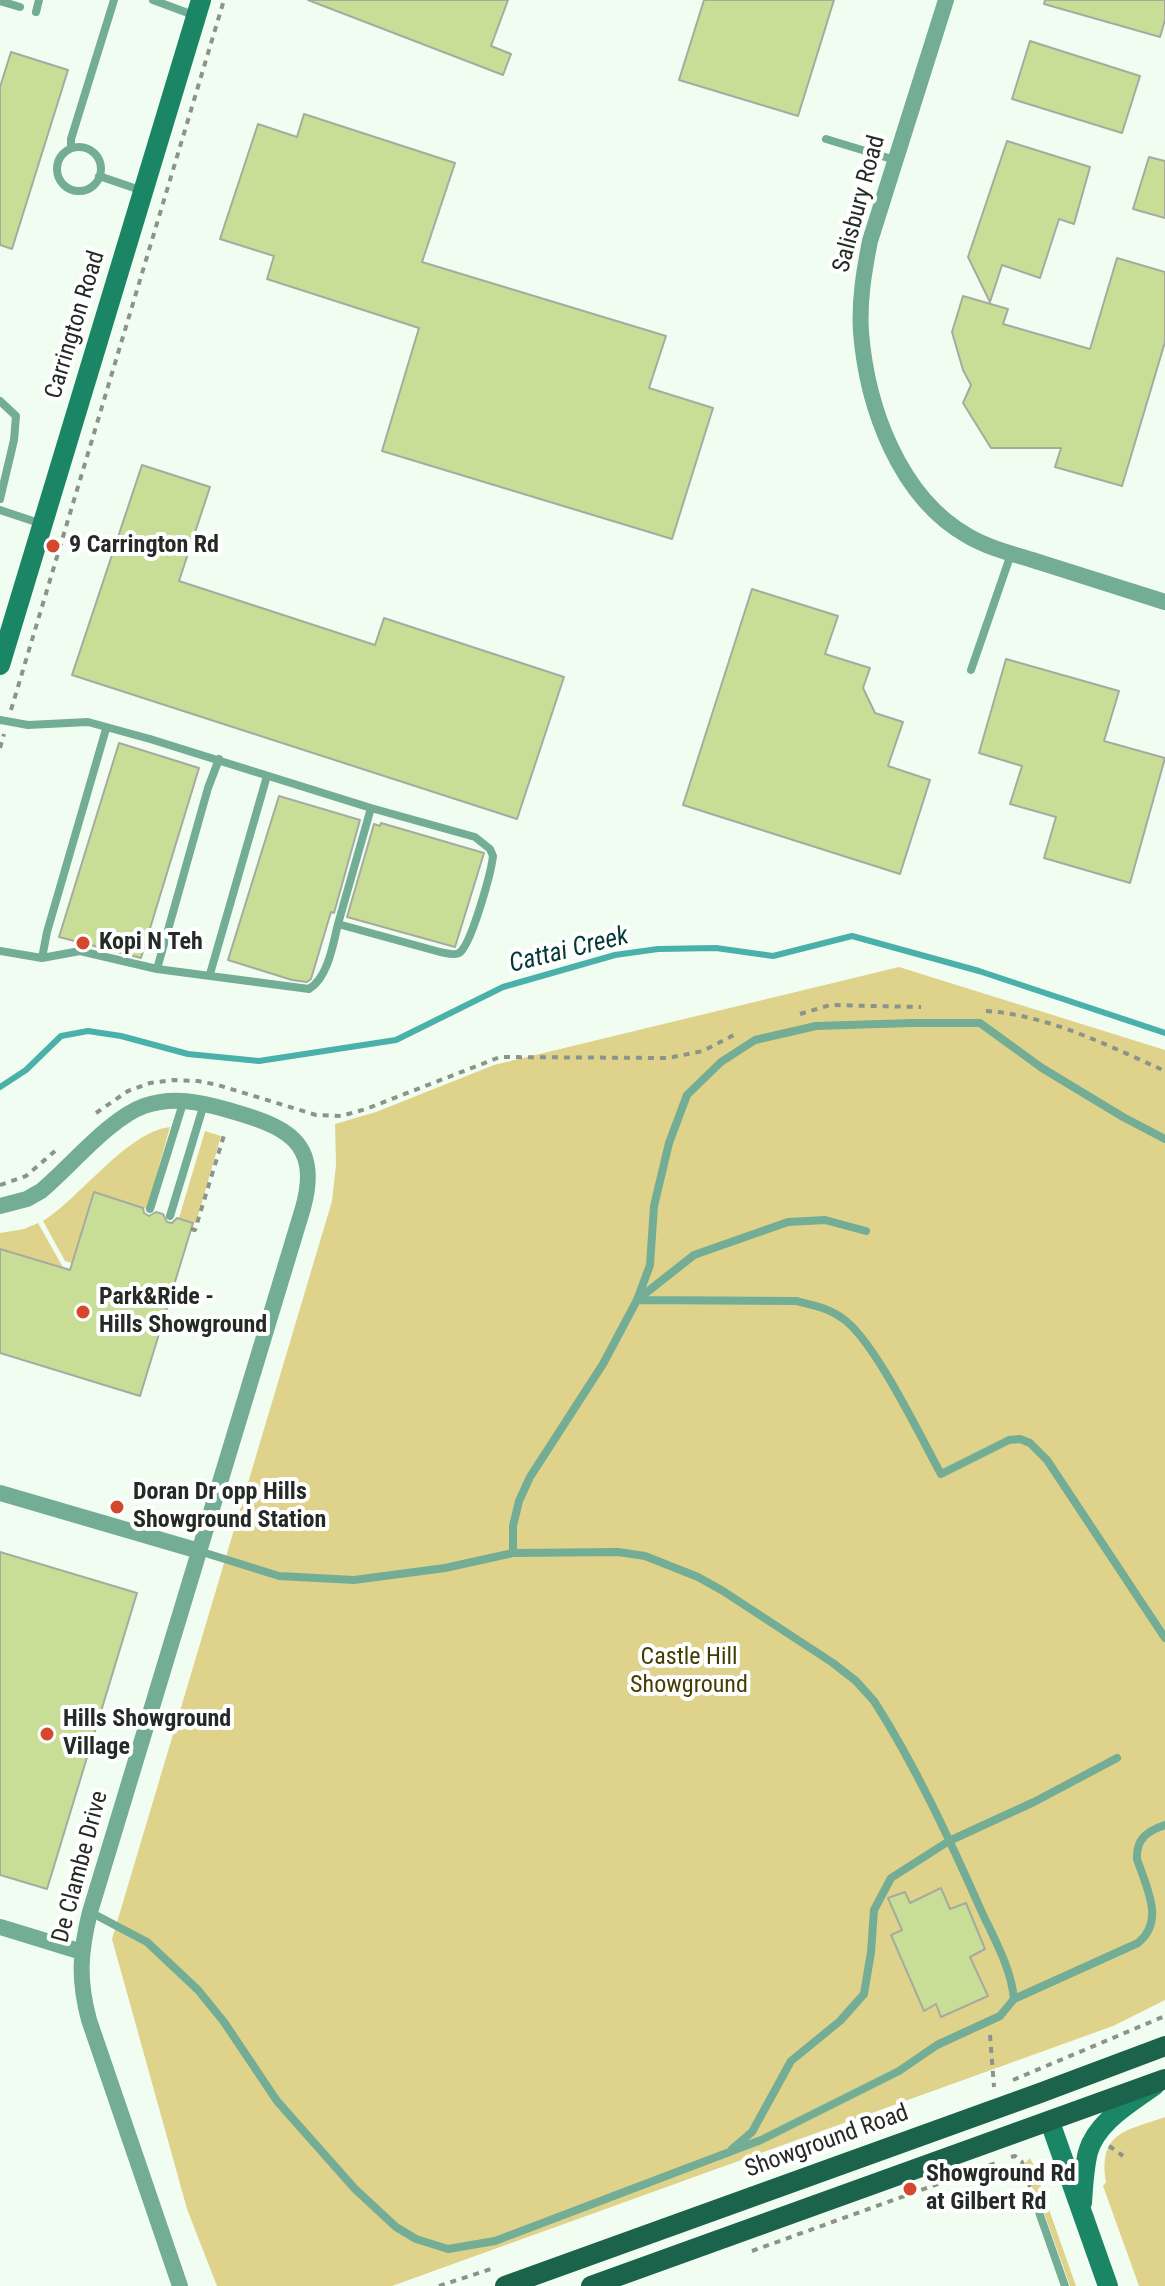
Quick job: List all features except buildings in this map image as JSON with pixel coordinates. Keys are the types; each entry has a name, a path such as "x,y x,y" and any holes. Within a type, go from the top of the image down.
{"main road":[{"name":"Carrington Road","path":"0,665 199,8"},
{"name":"Showground Road","path":"505,2286 1165,2046"},
{"path":"591,2286 1163,2080"},
{"path":"1081,2208 1088,2153 1095,2136 1109,2120 1163,2080"},
{"path":"1040,2093 1108,2286"}],"street":[{"name":"Salisbury Road","path":"946,0 870,241 862,280 861,332 873,392 894,456 929,507 970,538 1165,602"},
{"name":"De Clambe Drive","path":"0,1206 27,1199 41,1191 125,1115 143,1106 184,1100 204,1103 281,1128 302,1151 309,1179 303,1208 90,1912 82,1952 82,1985 89,2020 180,2286"},
{"path":"0,1493 199,1551"},
{"path":"0,1927 82,1952"}],"lane":[{"path":"36,12 39,0"},
{"path":"71,148 71,139 114,0"},
{"path":"153,0 199,8"},
{"path":"0,1 20,7"},
{"path":"826,139 896,161"},
{"path":"71,148 85,148 96,156 99,176 96,182 83,190 63,184 59,178 60,157 71,148"},
{"path":"99,176 143,192"},
{"path":"0,401 16,416 14,440 0,499"},
{"path":"0,510 43,524"},
{"path":"971,670 1011,553"},
{"path":"4,721 28,725 88,722 475,837 490,849 492,866 461,952 454,955 338,924"},
{"path":"42,958 106,729"},
{"path":"157,969 219,759"},
{"path":"210,974 267,776"},
{"path":"0,951 42,958 80,951 157,969 309,989 322,975 371,808"},
{"path":"513,1553 516,1513 530,1477 603,1364 637,1300 650,1265 654,1206 669,1143 687,1095 721,1062 755,1040 816,1026 980,1023 1042,1068 1165,1139"},
{"path":"150,1209 184,1100"},
{"path":"170,1216 204,1103"},
{"path":"637,1300 694,1255 788,1222 825,1220 866,1231"},
{"path":"637,1300 796,1301 822,1307 844,1319 875,1357 941,1474 1009,1440 1020,1439 1038,1449 1165,1638"},
{"path":"90,1912 147,1942 168,1959 224,2022 277,2101 331,2165 396,2227 431,2245 448,2249 495,2241 761,2140 885,2078 937,2045 990,2021 1008,2010 1014,1999 1013,1986 1002,1956 949,1841 874,1701 856,1681 799,1640 698,1577 645,1556 618,1552 513,1553 445,1568 354,1580 279,1576 199,1551"},
{"path":"727,2153 752,2132 791,2061 840,2021 864,1994 874,1910 891,1878 949,1841 1034,1802 1117,1758"},
{"path":"1014,1999 1129,1949 1146,1938 1155,1921 1154,1911 1137,1859 1137,1850 1144,1835 1165,1825"},
{"path":"1034,2198 1065,2286"}],"path":[{"path":"0,748 4,721 224,0"},
{"path":"787,1018 830,1005 926,1008"},
{"path":"983,1011 1027,1017 1106,1045 1165,1071"},
{"path":"89,1120 106,1104 128,1091 150,1083 173,1080 218,1085 316,1115 341,1116 500,1057 668,1058 703,1051 744,1030"},
{"path":"191,1229 195,1230 225,1132"},
{"path":"0,1185 26,1176 59,1147"},
{"path":"990,2021 994,2087"},
{"path":"1109,2146 1123,2156"},
{"path":"742,2255 1015,2156 1022,2162 1034,2198"}],"green space":[{"name":"Castle Hill Showground","path":"899,967 1165,1050 1165,2000 1113,2026 392,2286 217,2286 187,2209 112,1939 332,1201 336,1165 335,1124 376,1112 494,1065"},
{"path":"170,1127 147,1209 94,1193 72,1263 65,1261 43,1221 137,1140"},
{"path":"205,1131 221,1136 196,1223 179,1218"},
{"path":"38,1223 64,1269 0,1249 0,1233"},
{"path":"1165,2117 1165,2286 1139,2286 1103,2186 1106,2182 1106,2152 1118,2136 1128,2130"},
{"path":"1030,2158 1076,2286 1070,2286 1038,2196 1035,2196 1025,2163"}],"waterway":[{"name":"Cattai Creek","path":"0,1087 26,1070 61,1036 88,1031 121,1036 188,1054 259,1061 396,1040 503,987 615,955 658,949 716,948 773,956 852,936 979,971 1165,1033"}],"place":[{"name":"9 Carrington Rd","path":"53,546"},
{"name":"Kopi N Teh","path":"83,943"},
{"name":"Park&Ride - Hills Showground","path":"83,1312"},
{"name":"Doran Dr opp Hills Showground Station","path":"117,1507"},
{"name":"Hills Showground Village","path":"47,1734"},
{"name":"Showground Rd at Gilbert Rd","path":"910,2189"}]}
